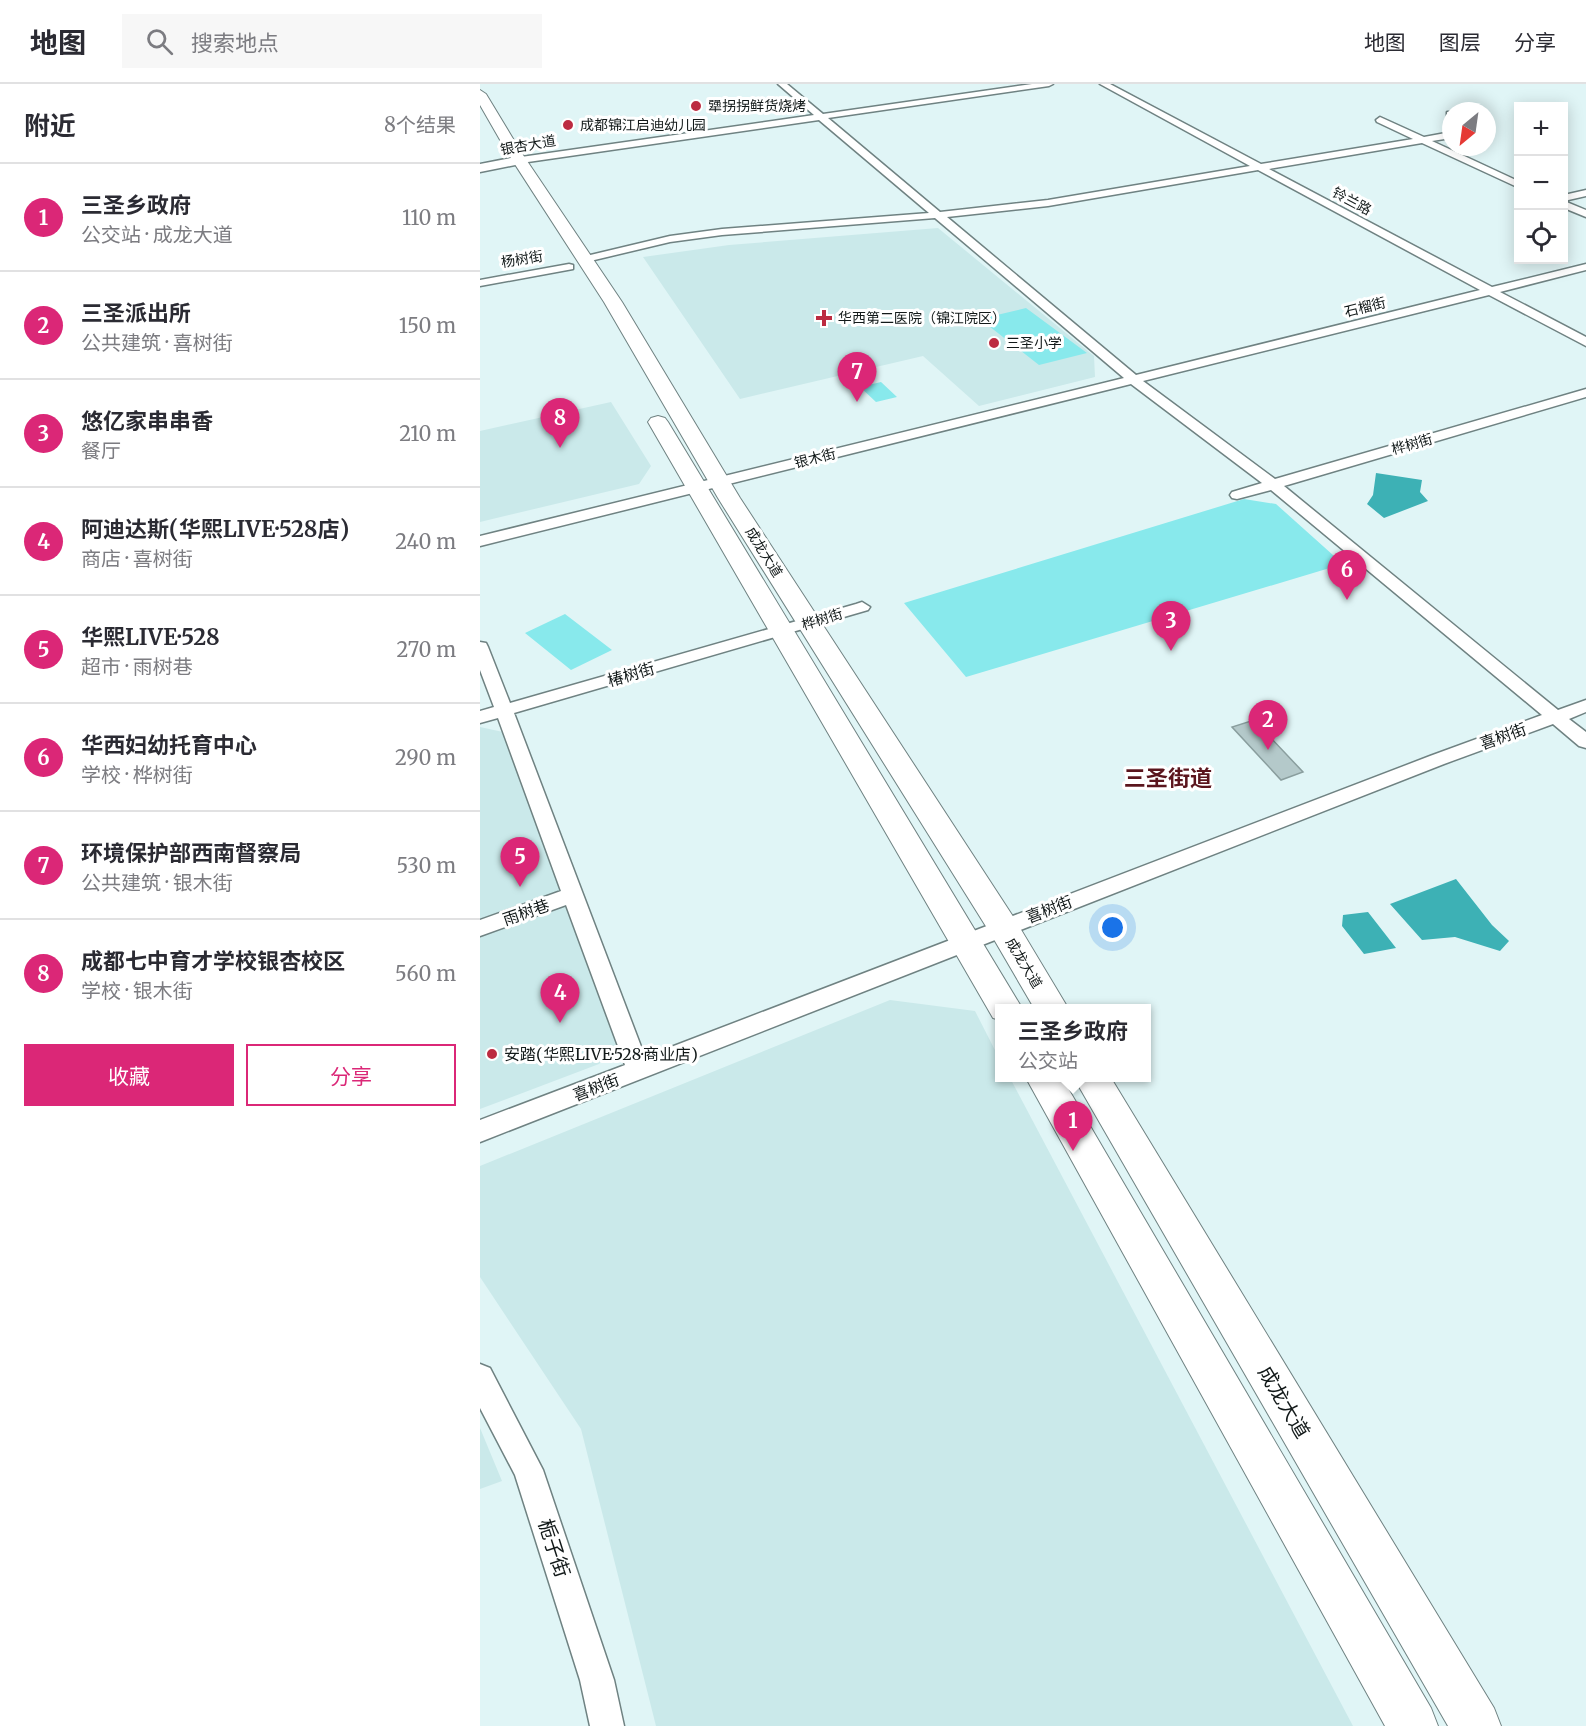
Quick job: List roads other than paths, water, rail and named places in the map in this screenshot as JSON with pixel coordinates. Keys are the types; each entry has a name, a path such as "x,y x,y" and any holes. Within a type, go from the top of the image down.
{"highway":[{"name":"成龙大道","path":"480,94 506,160"},
{"name":"成龙大道","path":"480,118 719,482 1003,927 1049,1004"},
{"name":"成龙大道","path":"577,263 696,487 1003,1004"},
{"path":"1047,1082 1413,1726"},
{"name":"成龙大道","path":"1095,1082 1476,1726"}],"main road":[{"name":"银杏大道","path":"480,168 506,160"}],"street":[{"path":"782,84 824,114 943,214 1133,380 1573,712 1586,742"},
{"path":"794,84 824,114"},
{"path":"824,114 1028,84"},
{"path":"824,114 1049,84"},
{"name":"铃兰路","path":"1104,84 1586,342"},
{"name":"银杏大道","path":"506,160 824,114"},
{"path":"1380,120 1514,182"},
{"name":"杨树街","path":"480,283 577,263 670,239 722,232 1048,203 1442,136"},
{"path":"1568,197 1586,193"},
{"path":"1568,206 1586,214"},
{"path":"943,214 1289,480 1380,554"},
{"name":"石榴街","path":"1150,375 1586,267"},
{"name":"银木街","path":"480,541 1150,375"},
{"name":"桦树街","path":"1238,495 1586,393"},
{"name":"桦树街","path":"783,631 862,607"},
{"name":"椿树街","path":"480,717 783,631"},
{"path":"480,647 639,1071"},
{"name":"喜树街","path":"480,1131 1437,760 1573,712"},
{"name":"雨树巷","path":"480,928 573,895"},
{"name":"栀子街","path":"480,1378 528,1470 597,1680 607,1726"}],"place":[{"name":"犟拐拐鲜货烧烤","path":"696,106"},
{"name":"成都锦江启迪幼儿园","path":"568,125"},
{"name":"华西第二医院（锦江院区）","path":"824,318"},
{"name":"三圣小学","path":"994,343"},
{"name":"环境保护部西南督察局","path":"857,402"},
{"name":"成都七中育才学校银杏校区","path":"560,448"},
{"name":"华西妇幼托育中心","path":"1347,600"},
{"name":"悠亿家串串香","path":"1171,651"},
{"name":"三圣派出所","path":"1268,750"},
{"name":"华熙LIVE·528","path":"520,887"},
{"name":"阿迪达斯(华熙LIVE·528店)","path":"560,1023"},
{"name":"安踏(华熙LIVE·528·商业店)","path":"492,1054"},
{"name":"三圣乡政府","path":"1073,1151"}],"district":[{"name":"三圣街道","path":"1168,778"}]}
